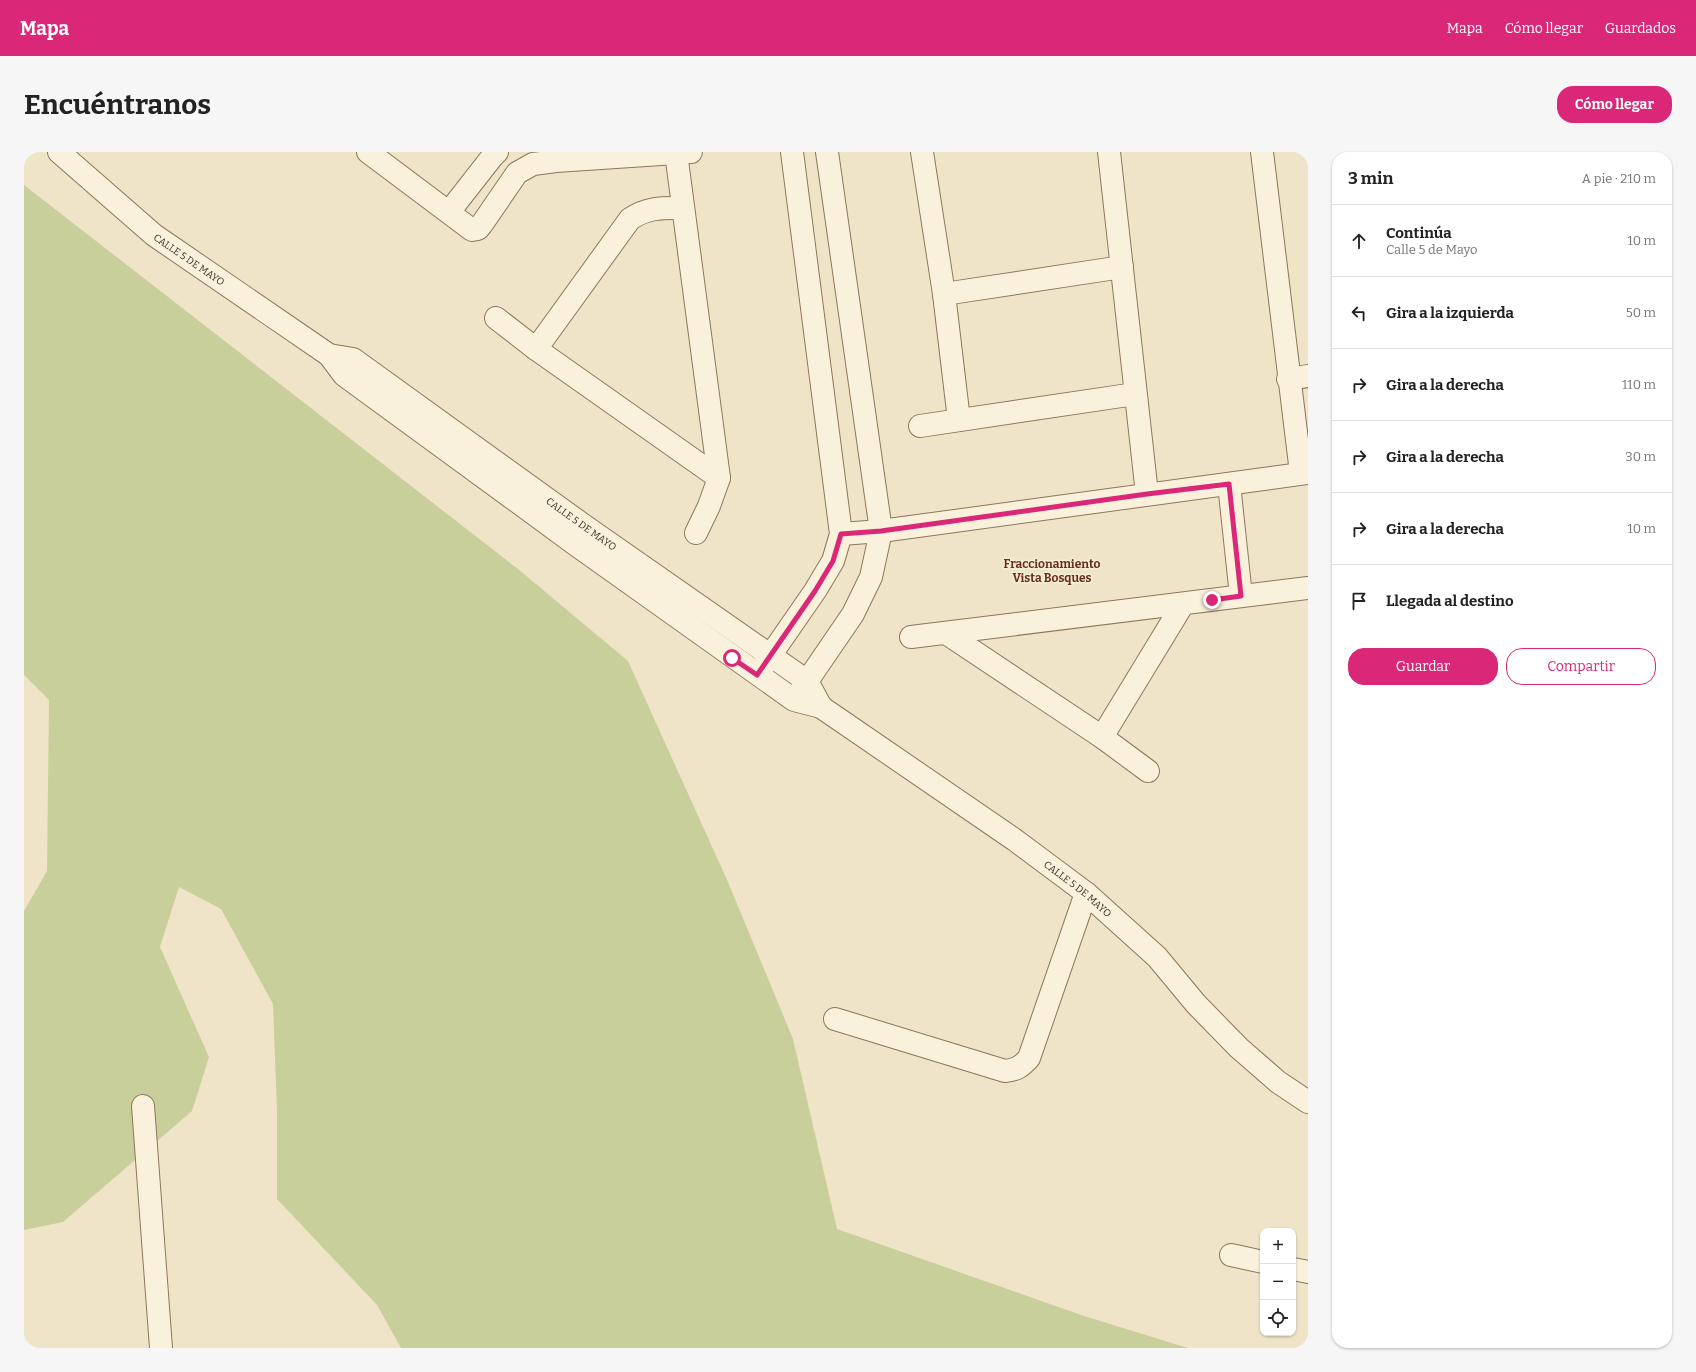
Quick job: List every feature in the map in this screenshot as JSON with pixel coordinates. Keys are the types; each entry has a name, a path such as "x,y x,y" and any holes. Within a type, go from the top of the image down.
{"street":[{"name":"CALLE 5 DE MAYO","path":"58,152 154,235 329,355 344,375 374,395 575,544 757,675 794,700 821,707 1015,840 1086,893 1157,957 1196,1004 1239,1048 1278,1082 1308,1102"},
{"path":"368,152 472,230 478,229 517,173 533,164 556,160 684,153 683,208 719,478 709,506 696,533"},
{"path":"449,212 497,152"},
{"path":"757,675 833,561 841,534 792,152"},
{"path":"794,700 853,614 871,577 881,531 827,152"},
{"path":"922,152 944,294 959,420"},
{"path":"1109,152 1147,494"},
{"path":"841,534 881,531 1305,473 1298,377 1262,152"},
{"path":"536,349 630,219 641,212 655,208 683,208"},
{"path":"944,294 1122,267"},
{"path":"496,318 536,349 719,478"},
{"name":"CALLE 5 DE MAYO","path":"329,355 353,359 807,681 821,707"},
{"path":"920,426 1135,394"},
{"path":"1229,484 1241,596"},
{"path":"911,637 1308,588"},
{"path":"1102,737 1183,604"},
{"path":"946,633 1102,737 1148,772"},
{"path":"835,1019 1005,1071 1015,1070 1022,1066 1029,1058 1086,893"},
{"path":"143,1106 161,1348"},
{"path":"1231,1255 1260,1261"},
{"path":"1296,1270 1308,1272"}],"green space":[{"path":"24,185 518,569 628,661 728,882 793,1039 837,1229 1084,1316 1188,1348 401,1348 377,1305 277,1199 277,1111 273,1004 221,909 179,887 160,947 209,1057 192,1111 63,1222 24,1230 24,911 47,871 49,700 24,675"}],"district":[{"name":"Fraccionamiento Vista Bosques","path":"1052,571"}],"route":[{"path":"732,658 757,675 815,591 833,561 841,534 881,531 1229,484 1241,596 1212,600"}]}
